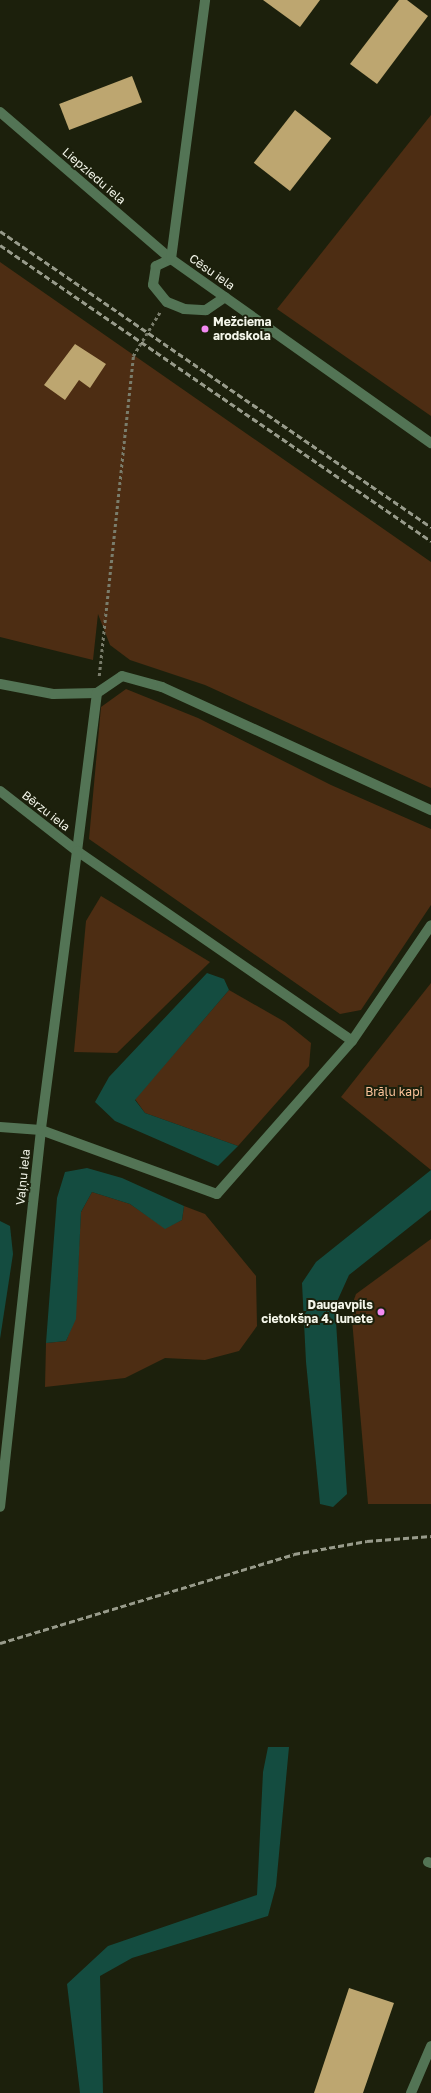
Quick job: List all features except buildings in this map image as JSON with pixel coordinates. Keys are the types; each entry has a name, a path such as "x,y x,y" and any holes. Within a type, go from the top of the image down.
{"street":[{"name":"Cēsu iela","path":"205,0 171,259 431,443"},
{"name":"Liepziedu iela","path":"0,112 171,259"},
{"path":"171,259 156,266 153,285 167,302 184,310 206,310 225,297"},
{"path":"0,684 53,694 97,693 122,676 162,687 431,810"},
{"name":"Vaļņu iela","path":"0,1507 41,1130 97,693"},
{"name":"Bērzu iela","path":"0,791 77,851 352,1041"},
{"path":"0,1127 41,1130 217,1194 352,1041 431,924"},
{"path":"411,2093 431,2046"}],"path":[{"path":"97,693 133,356 167,302"}],"green space":[{"path":"431,115 431,416 277,309"},
{"path":"0,262 431,562 431,788 205,685 130,660 110,645 98,614 93,660 0,637"},
{"path":"126,689 198,718 331,785 431,829 431,905 361,1010 340,1014 89,839 101,707"},
{"path":"101,896 210,962 117,1053 74,1052 86,921"},
{"name":"Brāļu kapi","path":"431,983 431,1170 341,1097"},
{"path":"229,990 285,1022 311,1043 309,1066 238,1146 145,1113 135,1099"},
{"path":"92,1192 130,1204 165,1228 182,1220 184,1206 205,1214 256,1276 257,1326 239,1351 205,1360 165,1358 125,1378 45,1387 46,1343 66,1341 75,1319 81,1212"},
{"path":"431,1239 431,1504 368,1504 351,1308 356,1294"}],"water":[{"path":"207,973 224,979 229,990 135,1100 145,1113 238,1146 218,1166 115,1121 95,1102 109,1077"},
{"path":"87,1168 122,1178 184,1206 182,1220 165,1229 130,1204 92,1192 81,1212 76,1319 66,1341 46,1343 57,1198 65,1172"},
{"path":"431,1170 431,1210 349,1275 335,1306 347,1494 333,1507 320,1504 306,1362 302,1283 316,1262"},
{"path":"0,1221 10,1226 13,1254 0,1339"},
{"path":"268,1747 289,1747 276,1886 268,1916 132,1958 100,1976 103,2093 80,2093 67,1984 108,1946 257,1895 263,1772"}],"railway":[{"path":"0,231 431,527"},
{"path":"0,245 431,541"},
{"path":"0,1643 294,1554 367,1541 431,1536"}],"place":[{"name":"Mežciema arodskola","path":"205,329"},
{"name":"Daugavpils cietokšņa 4. lunete","path":"381,1312"}]}
